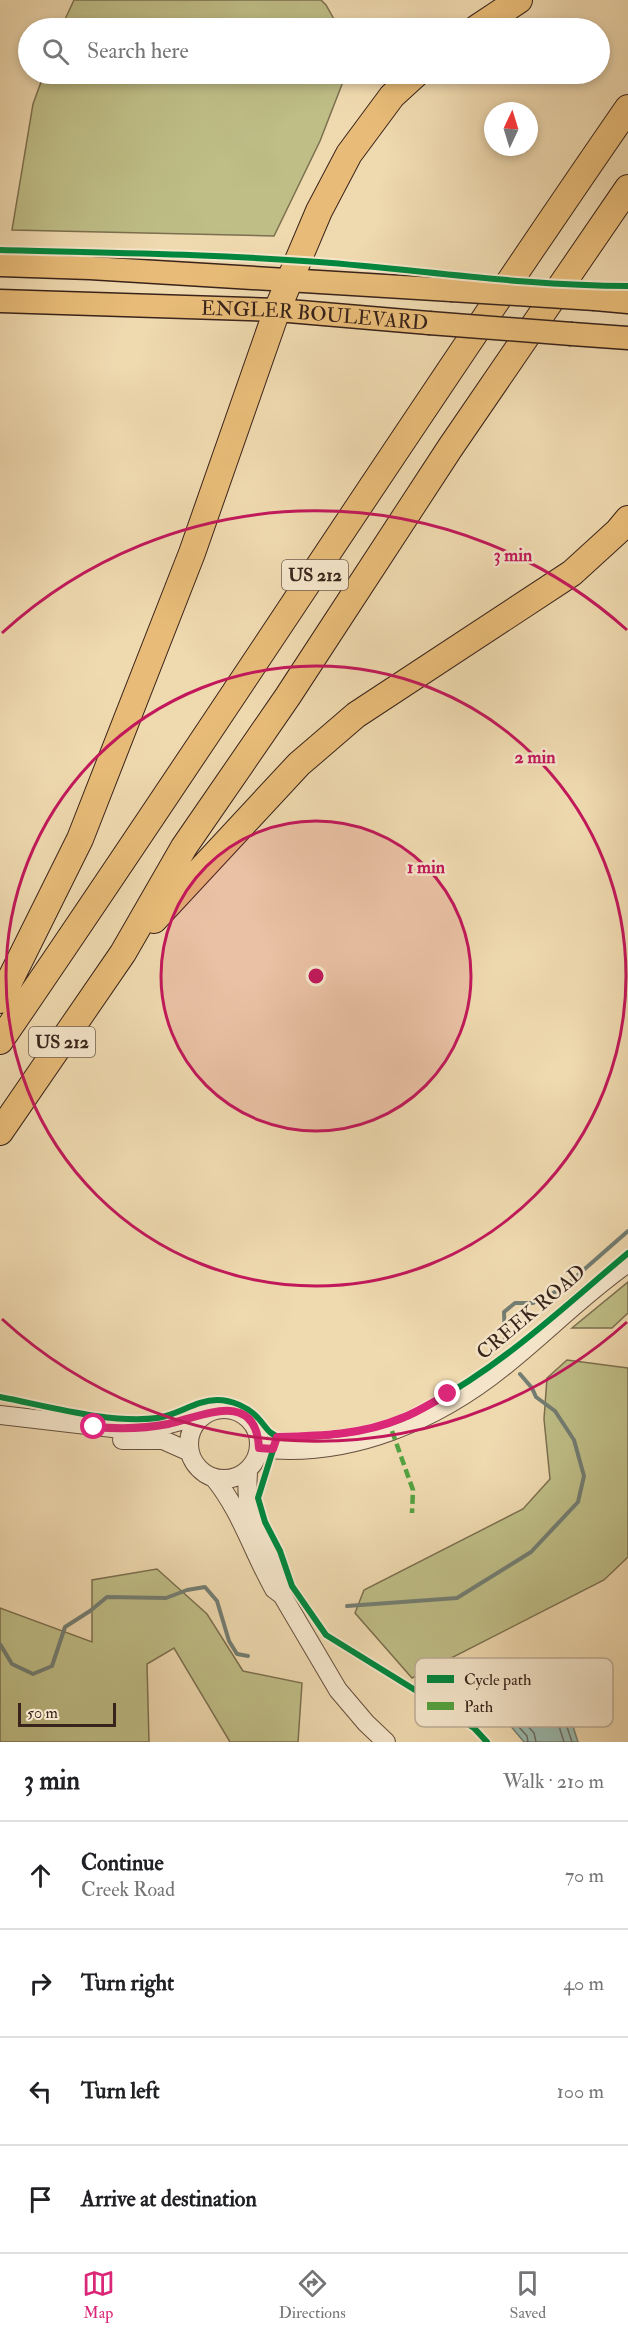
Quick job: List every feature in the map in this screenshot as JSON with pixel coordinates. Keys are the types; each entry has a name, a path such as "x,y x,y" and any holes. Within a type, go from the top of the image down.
{"highway":[{"path":"492,18 519,0"},
{"path":"0,1000 80,839 192,553 277,310 319,211 349,154 392,96 405,84"},
{"name":"US 212","path":"0,1041 291,610 523,260 628,108"},
{"name":"US 212","path":"0,1132 123,953 184,847 288,696 470,418 628,188"},
{"path":"123,953 299,764 356,716 572,573 628,519"}],"main road":[{"name":"ENGLER BOULEVARD","path":"0,265 90,268 628,302"},
{"name":"ENGLER BOULEVARD","path":"0,301 277,310 628,338"}],"street":[{"name":"CREEK ROAD","path":"259,1448 283,1451 349,1444 392,1431 439,1411 506,1365 600,1283 628,1263"},
{"path":"3,1416 121,1429 169,1424 217,1410 238,1413 254,1427 259,1448 255,1460 248,1470 238,1477 214,1478"},
{"path":"207,1414 198,1421 189,1440 190,1452 195,1464 214,1478 226,1493 274,1589 282,1595 338,1690 366,1723 386,1742"},
{"path":"3,1416 101,1440 163,1440 190,1452"},
{"path":"248,1470 248,1500 255,1521 272,1551 282,1583 282,1595"}],"shaded area":[{"path":"74,0 321,0 333,18 66,18"},
{"path":"40,84 342,84 320,141 274,236 12,230 33,104"},
{"path":"628,1282 628,1313 612,1328 572,1328"},
{"path":"567,1360 628,1368 628,1557 604,1580 451,1658 415,1658 415,1676 412,1678 355,1613 364,1590 523,1509 550,1479 544,1419 547,1378"},
{"path":"157,1569 207,1614 243,1671 302,1683 298,1742 230,1742 174,1648 147,1664 149,1742 0,1742 0,1608 92,1642 92,1580"}],"water":[{"path":"511,1727 573,1727 578,1742 524,1742"}],"waterway":[{"path":"505,1343 504,1312 515,1303 533,1303 563,1288 628,1231"},
{"path":"347,1606 457,1598 531,1552 578,1502 584,1476 574,1440 555,1411 536,1397 532,1388 520,1374"},
{"path":"0,1644 12,1664 33,1674 52,1666 65,1627 107,1597 166,1598 187,1590 205,1587 217,1601 229,1641 237,1654 248,1656"}],"marked path":[{"path":"392,1431 413,1490 412,1513"}],"cycle path":[{"path":"0,250 279,259 512,281 628,286"},
{"path":"0,1397 119,1419 157,1418 202,1402 223,1400 245,1407 270,1432 281,1437 312,1437 357,1432 409,1416 483,1371 533,1334 628,1253"},
{"path":"277,1437 258,1498 265,1522 280,1551 292,1586 326,1635 415,1690"},
{"path":"472,1727 487,1742"}],"route":[{"path":"94,1427 144,1428 169,1424 217,1410 228,1410 248,1419 254,1427 259,1448 273,1449 277,1437 351,1433 402,1419 448,1394"}]}
